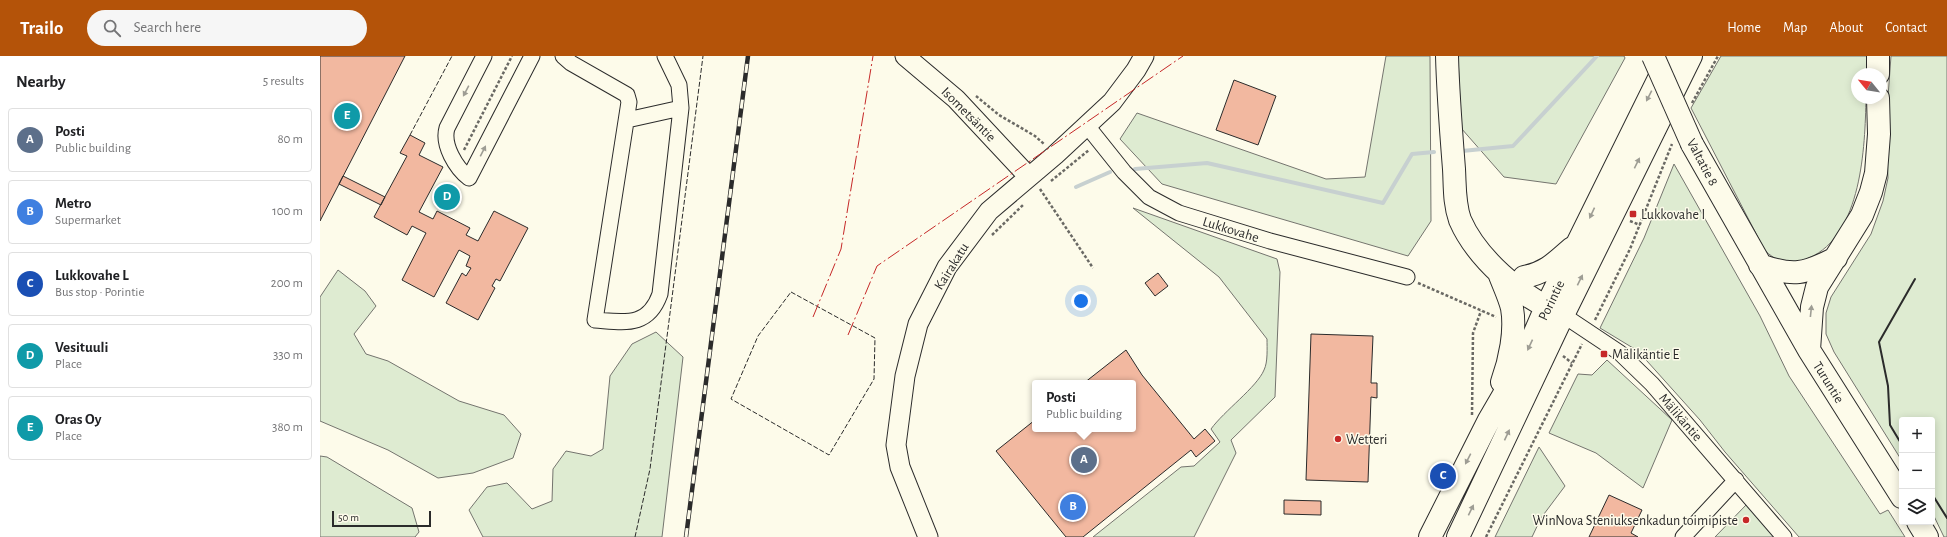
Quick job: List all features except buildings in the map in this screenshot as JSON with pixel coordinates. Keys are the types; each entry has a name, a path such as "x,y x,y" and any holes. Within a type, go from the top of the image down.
{"highway":[{"path":"1447,56 1455,199 1460,220 1475,245 1499,273 1553,306"},
{"name":"Porintie","path":"1430,537 1479,421 1521,365 1691,56"},
{"path":"1878,56 1878,68"},
{"name":"Porintie","path":"1458,537 1548,346 1553,306 1579,242 1663,58"},
{"name":"Valtatie 8","path":"1663,58 1682,143 1760,265"},
{"path":"1809,350 1812,306 1817,287 1862,215 1871,192 1876,173 1879,134 1878,104"},
{"path":"1454,170 1478,227 1506,262 1524,276 1553,306"},
{"path":"1524,276 1538,274 1548,269 1579,242"},
{"path":"1760,265 1781,272 1796,272 1814,269 1836,258"},
{"name":"Turuntie","path":"1760,265 1809,350 1899,492"},
{"path":"1479,421 1507,367 1513,324 1512,308 1499,273"},
{"path":"1920,525 1927,537"}],"main road":[{"name":"Isometsäntie","path":"905,56 956,99 1034,183"},
{"name":"Kairakatu","path":"928,537 900,467 896,445 905,376 918,324 947,267 988,211 1034,183 1061,162 1088,127 1112,102 1136,70 1144,56"}],"street":[{"path":"484,56 447,128 446,140 460,170 469,178 532,56"},
{"path":"563,56 571,63 627,96 630,102 595,320 627,322 639,320 649,314 656,304 660,294 681,108 679,85 665,56"},
{"path":"627,120 681,108"},
{"name":"Lukkovahe","path":"1088,127 1124,172 1149,197 1179,213 1270,242 1406,278"},
{"name":"Mälikäntie","path":"1553,306 1620,352 1652,384 1784,537"},
{"path":"1683,537 1736,480"}],"path":[{"path":"454,158 464,150 512,56"},
{"path":"1689,108 1718,56"},
{"path":"974,94 998,114 1034,136 1061,162"},
{"path":"1034,183 1061,162 1099,141"},
{"path":"1486,537 1682,143"},
{"path":"1034,183 1035,194"},
{"path":"1034,183 1093,268"},
{"path":"991,236 1024,204"},
{"path":"1630,221 1640,225"},
{"path":"1406,278 1513,324"},
{"path":"1479,421 1472,414 1473,333 1481,311"},
{"path":"1548,346 1572,363"}],"green space":[{"path":"1386,56 1430,56 1431,221 1408,256 1162,184 1120,139 1137,113 1326,179 1365,177"},
{"path":"1458,56 1624,56 1625,58 1556,184 1504,177 1461,128"},
{"path":"1721,56 1867,56 1867,68 1851,68 1851,104 1866,104 1862,164 1857,188 1850,210 1840,230 1827,247 1809,258 1791,264 1781,262 1765,251 1691,108"},
{"path":"1891,56 1947,56 1947,537 1944,537 1935,518 1935,417 1899,417 1899,456 1834,352 1826,334 1826,313 1831,297 1871,234 1883,201 1888,178 1886,125"},
{"path":"1674,164 1760,316 1789,376 1880,514 1888,510 1905,537 1799,537 1725,452 1700,420 1638,351 1600,328 1644,238"},
{"path":"1133,208 1277,259 1280,272 1275,397 1231,440 1236,453 1194,537 1093,537 1181,467 1194,466 1220,442 1211,429 1260,377 1266,363 1267,339 1219,277"},
{"path":"338,270 365,291 376,306 354,334 366,354 388,361 459,401 504,415 521,434 513,458 473,473 438,478 388,450 320,421 320,297"},
{"path":"656,332 683,357 662,537 483,537 469,510 487,487 507,483 532,509 552,501 553,469 566,451 591,456 603,449 610,376 632,344"},
{"path":"1607,360 1672,420 1643,488 1596,453 1549,433 1578,374 1592,375"},
{"path":"1539,447 1565,486 1541,518 1532,537 1495,537"},
{"path":"320,456 327,457 412,508 419,532 415,537 320,537"},
{"name":"WinNova Steniuksenkadun toimipiste","path":"1747,504 1775,537 1715,537"}],"waterway":[{"path":"1462,151 1513,146 1597,56"},
{"path":"1135,169 1207,163 1383,203 1412,154 1434,152"},
{"path":"1076,187 1110,172"}],"railway":[{"path":"686,537 748,56"}],"fence":[{"path":"410,135 452,56"},
{"path":"635,537 650,469 703,56"},
{"path":"791,292 875,338 874,379 829,455 731,399 758,336 791,292"}],"wall":[{"path":"1899,440 1890,425 1888,386 1879,342 1915,279"},
{"path":"1935,499 1947,518"}],"power":[{"path":"813,317 841,249 873,56"},
{"path":"848,335 877,266 1183,56"}],"place":[{"name":"Oras Oy","path":"347,116"},
{"name":"Vesituuli","path":"447,197"},
{"name":"Lukkovahe I","path":"1633,214"},
{"name":"Mälikäntie E","path":"1604,354"},
{"name":"Wetteri","path":"1338,439"},
{"name":"Posti","path":"1084,460"},
{"name":"Lukkovahe L","path":"1443,476"},
{"name":"Metro","path":"1073,507"},
{"name":"WinNova Steniuksenkadun toimipiste","path":"1746,520"}]}
